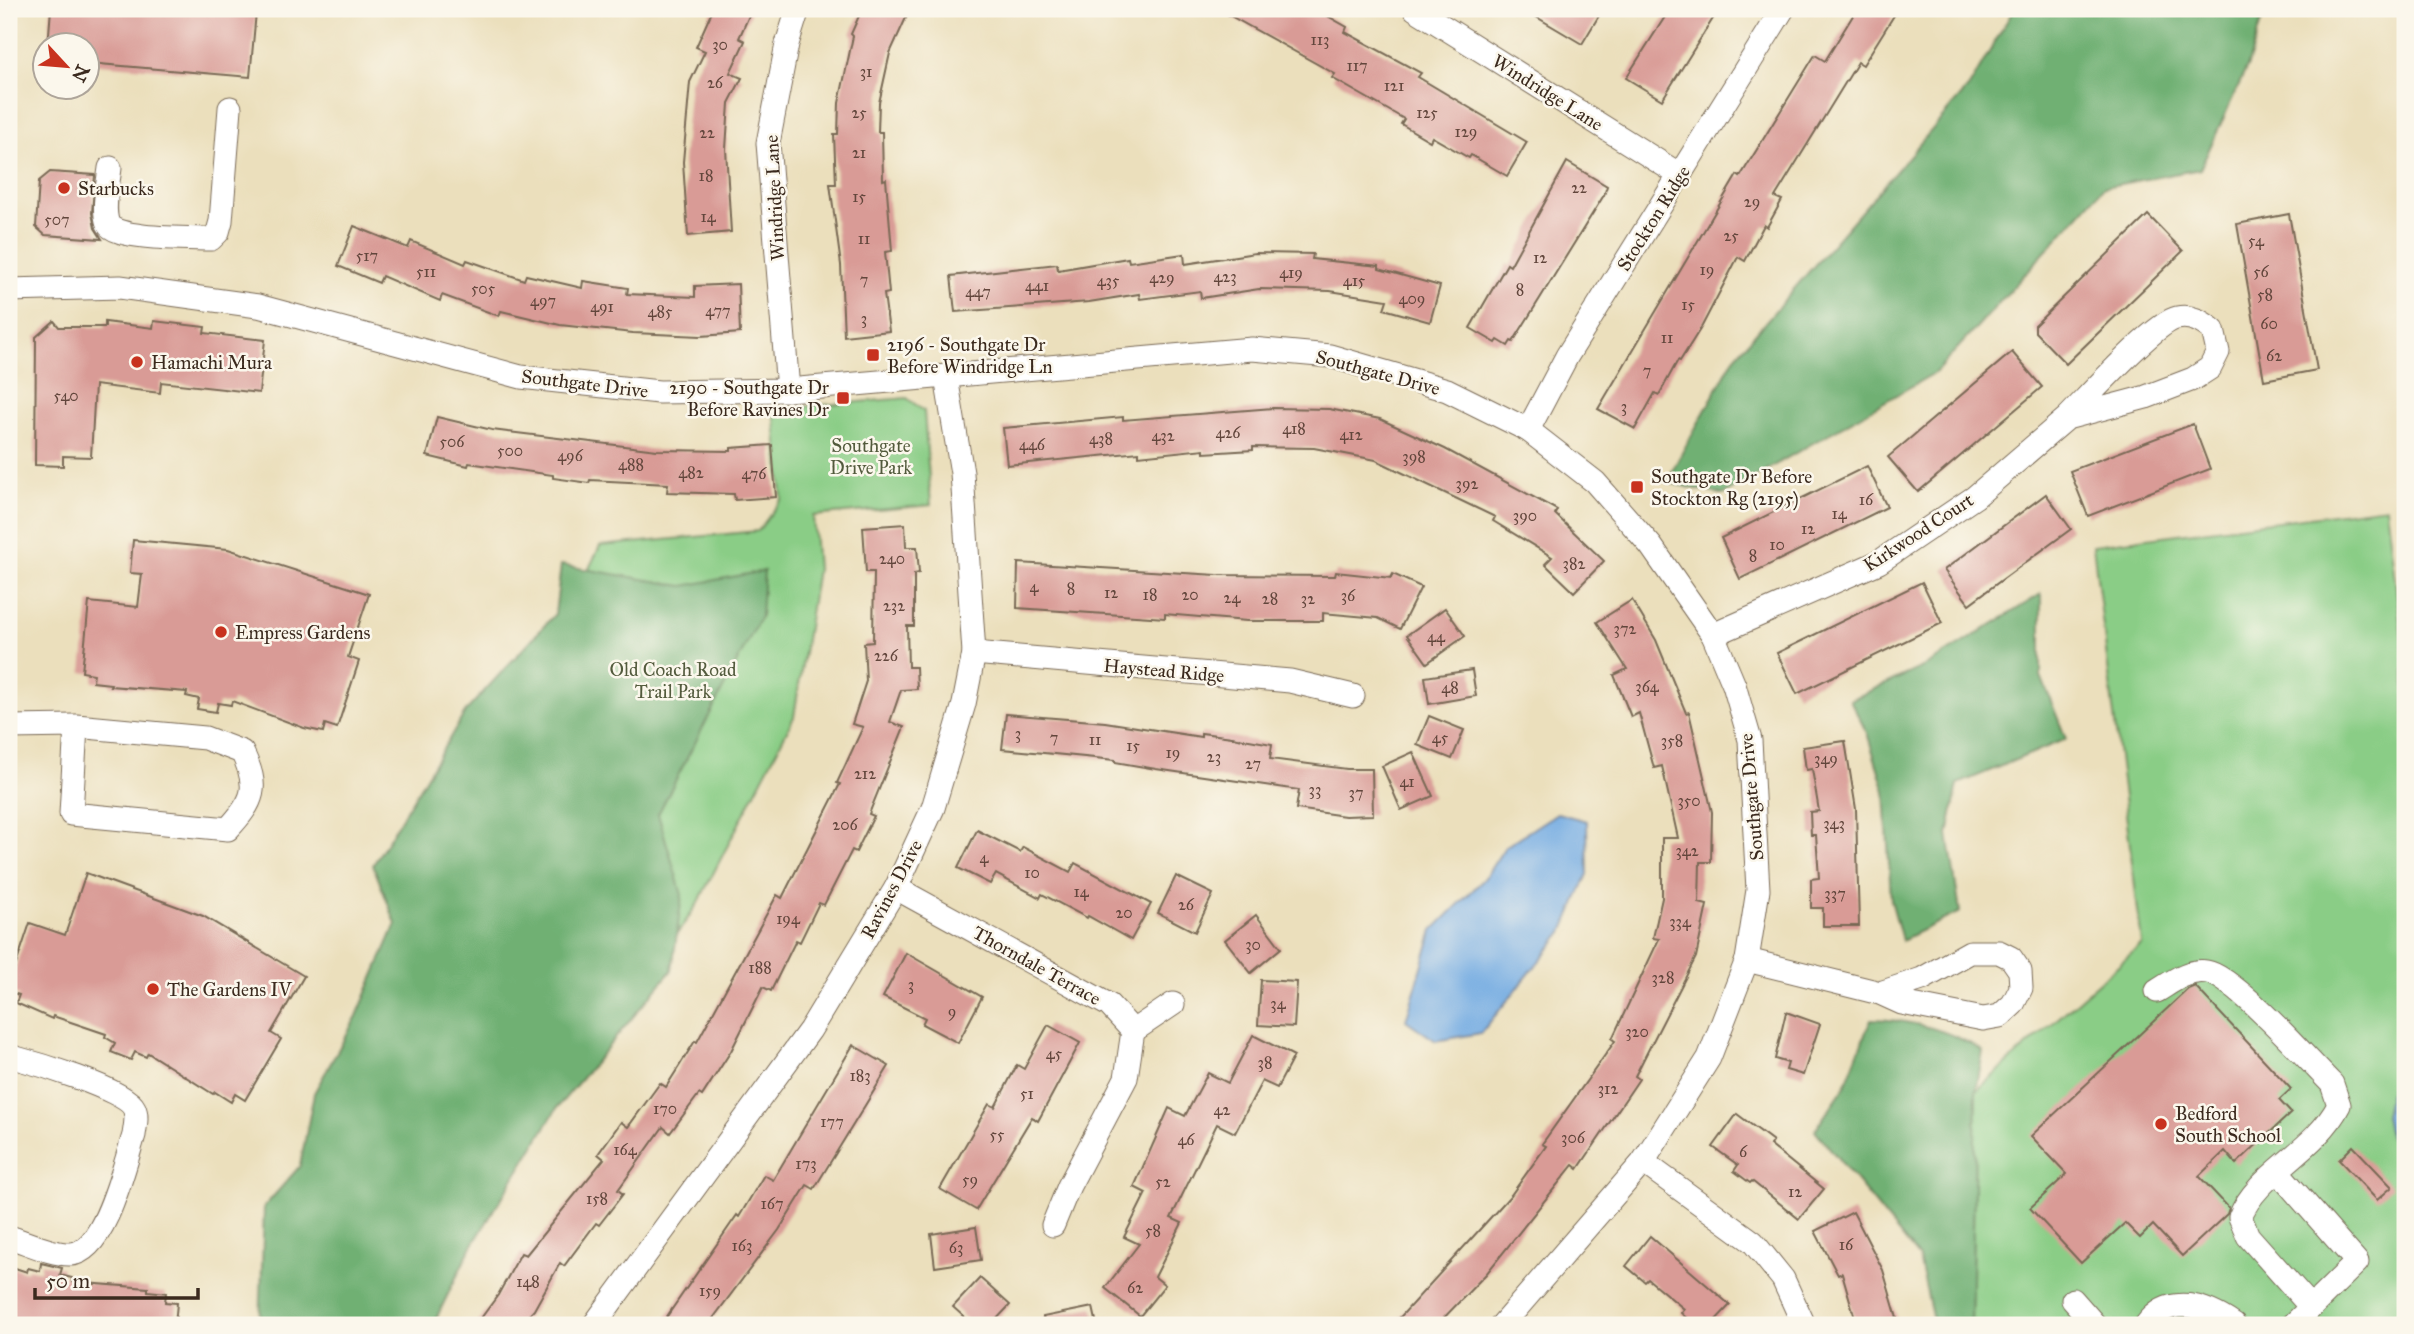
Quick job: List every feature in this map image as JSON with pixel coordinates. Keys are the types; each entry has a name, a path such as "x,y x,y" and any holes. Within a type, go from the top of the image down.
{"street":[{"name":"Windridge Lane","path":"788,390 768,143 786,44 798,9"},
{"name":"Windridge Lane","path":"1415,9 1680,175"},
{"name":"Stockton Ridge","path":"1528,430 1567,356 1783,9"},
{"path":"110,168 106,212 109,226 115,231 148,236 211,239 218,232 221,221 230,108"},
{"name":"Southgate Drive","path":"9,290 120,287 258,306 521,377 659,392 788,390 1252,348 1330,356 1434,386 1528,430 1595,482 1651,546 1713,635 1734,685 1750,740 1758,890 1747,960 1709,1058 1643,1162 1502,1325"},
{"name":"Kirkwood Court","path":"1713,635 1879,562 1975,497 2067,418 2148,338 2175,318 2196,319 2213,330 2218,352 2210,368 2193,379 2147,397 2067,418"},
{"name":"Ravines Drive","path":"594,1325 810,1030 896,888 933,808 964,704 974,653 962,473 946,377"},
{"name":"Haystead Ridge","path":"974,653 1290,681 1353,696"},
{"path":"9,727 76,726 205,738 242,752 254,776 249,806 228,830 71,814 76,726"},
{"name":"Thorndale Terrace","path":"896,888 1109,1005 1133,1031"},
{"path":"1747,960 1880,993 1902,1003 1983,1019 2000,1016 2013,1004 2021,988 2020,971 2011,958 1999,952 1970,952 1922,979 1880,993"},
{"path":"2157,991 2183,975 2207,972 2229,982 2332,1084 2339,1105 2330,1122 2312,1143 2246,1201 2240,1217 2248,1236 2311,1307"},
{"path":"1053,1225 1069,1186 1126,1077 1133,1031 1173,1004"},
{"path":"9,1056 109,1089 129,1101 135,1109 136,1121 134,1135 105,1221 92,1244 71,1254 9,1237"},
{"path":"1643,1162 1753,1242 1783,1279 1804,1325"},
{"path":"2278,1172 2357,1262 2292,1325"},
{"path":"2073,1300 2095,1325"},
{"path":"2146,1325 2164,1309 2188,1303 2215,1312 2234,1325"}],"green space":[{"path":"2014,9 2265,9 2248,65 2200,169 2104,187 1936,372 1723,495 1666,482 1734,358 1969,87"},
{"name":"Old Coach Road Trail Park","path":"907,398 924,411 931,505 813,516 817,569 794,717 698,903 607,1038 272,1325 430,894 600,546 758,531 782,499 774,409"},
{"path":"2386,507 2405,662 2405,1047 2398,1051 2389,1136 2405,1153 2405,1325 1971,1325 1976,1091 2142,944 2093,545"},
{"name":"Old Coach Road Trail Park","path":"561,565 683,586 764,571 761,616 658,814 682,895 672,970 557,1108 469,1251 433,1325 260,1325 264,1207 300,1166 314,1093 357,1016 396,924 373,865 466,711 555,614"},
{"path":"2041,594 2041,676 2066,739 1958,784 1948,834 1960,912 1902,940 1891,900 1885,791 1867,733 1850,700 1927,665"},
{"path":"1871,1019 1901,1021 1943,1031 1983,1051 1976,1092 1971,1325 1934,1325 1919,1258 1815,1130 1845,1086"}],"water":[{"path":"1557,813 1587,821 1588,874 1563,932 1481,1033 1436,1041 1406,1020 1433,930 1484,879 1505,847"},
{"path":"2405,1047 2405,1153 2389,1136 2385,1116 2398,1051"}],"building":[{"path":"51,9 219,9 256,12 250,77 102,64 102,32 49,32"},
{"path":"713,9 752,9 739,38 745,41 730,73 742,78 729,103 726,149 731,232 688,236 683,162 690,82 705,51 696,47"},
{"path":"862,9 910,9 890,53 879,103 878,132 882,132 883,180 886,179 892,251 885,252 889,293 884,294 889,331 844,336 841,265 830,184 836,184 834,134 838,134 839,103 853,36 851,34"},
{"path":"1218,9 1315,9 1347,27 1345,32 1421,73 1418,77 1527,142 1507,176 1432,137 1430,141 1401,124 1404,119 1332,78 1335,74"},
{"path":"1523,9 1603,9 1582,44"},
{"path":"1670,9 1719,9 1662,100 1626,78"},
{"path":"1857,9 1898,9 1863,65 1858,62 1775,197 1782,200 1767,227 1764,225 1745,261 1738,257 1702,326 1680,361 1678,360 1659,395 1655,393 1635,429 1598,409 1737,175 1740,177 1815,55 1825,61"},
{"path":"1567,162 1607,186 1604,195 1513,342 1508,346 1498,340 1496,343 1470,328 1507,264 1510,266"},
{"path":"50,172 95,175 92,213 95,228 102,239 45,235 36,227 39,181"},
{"path":"2289,214 2317,370 2264,380 2237,224"},
{"path":"2148,215 2183,251 2066,364 2035,332 2035,325"},
{"path":"354,226 408,248 411,241 465,264 467,260 524,280 526,275 582,288 583,281 628,288 627,294 695,297 695,286 738,284 740,333 701,336 633,333 560,325 501,311 499,316 442,295 440,301 382,276 379,283 338,266"},
{"path":"1255,253 1313,254 1312,259 1379,266 1379,269 1440,286 1430,322 1384,309 1387,300 1330,291 1259,289 1201,298 1200,291 1140,299 1139,294 1089,302 955,312 951,276 1057,264 1058,270 1128,258 1129,262 1184,254 1185,264"},
{"path":"54,321 59,327 105,327 105,322 153,328 154,321 205,327 204,333 265,340 259,393 161,382 160,393 95,385 91,457 63,456 63,466 35,465 36,337"},
{"path":"2012,352 2042,387 1918,492 1888,457"},
{"path":"1273,408 1329,409 1380,419 1445,449 1557,510 1555,514 1604,561 1574,592 1545,564 1552,557 1493,521 1495,517 1376,460 1314,448 1253,447 1253,450 1204,453 1204,449 1139,456 1139,452 1007,465 1003,428 1123,417 1123,420"},
{"path":"437,417 492,430 657,450 731,451 731,448 772,445 776,497 735,500 734,494 667,492 668,484 590,480 589,483 469,463 468,466 427,456"},
{"path":"2193,424 2210,469 2088,516 2070,471"},
{"path":"1867,466 1887,507 1740,579 1721,538"},
{"path":"2046,494 2071,529 1969,604 1944,570"},
{"path":"905,524 906,547 917,547 919,573 914,574 914,626 907,626 908,667 916,667 917,689 901,690 890,722 904,727 869,814 874,816 856,852 852,850 824,905 819,903 800,942 796,940 771,991 763,987 731,1051 702,1096 699,1094 670,1133 663,1127 618,1190 623,1194 599,1225 596,1223 564,1266 560,1263 534,1310 520,1325 476,1325 498,1295 521,1253 526,1255 604,1159 598,1154 621,1122 628,1127 660,1083 666,1087 695,1041 697,1042 777,895 782,898 840,784 837,783 863,727 852,724 866,681 864,643 873,642 874,572 866,572 863,527"},
{"name":"Empress Gardens","path":"133,540 228,549 369,594 348,657 359,661 337,728 325,724 323,732 304,728 232,701 231,705 218,703 216,712 197,709 199,699 186,696 187,692 110,686 111,684 93,682 94,674 82,672 89,602 138,607 142,574 130,573"},
{"path":"1018,563 1217,575 1335,576 1336,572 1391,578 1393,574 1421,587 1400,629 1378,618 1323,613 1323,621 1247,621 1165,614 1165,618 1017,608"},
{"path":"1922,582 1942,623 1797,694 1777,653"},
{"path":"1632,600 1656,640 1686,713 1689,712 1712,812 1711,862 1700,862 1699,903 1707,905 1696,957 1635,1076 1639,1079 1578,1169 1573,1165 1486,1274 1437,1325 1393,1325 1511,1195 1546,1146 1542,1144 1615,1041 1612,1039 1659,939 1653,938 1662,898 1662,838 1678,838 1662,766 1654,768 1639,713 1631,717 1614,675 1627,669 1597,622"},
{"path":"1445,608 1465,636 1427,663 1407,635"},
{"path":"1472,670 1476,696 1429,704 1425,677"},
{"path":"1006,714 1105,722 1201,737 1201,733 1232,737 1272,744 1270,759 1347,769 1372,769 1373,815 1345,816 1296,809 1299,790 1156,769 1115,760 1002,749"},
{"path":"1429,716 1464,730 1452,759 1417,745"},
{"path":"1845,741 1856,809 1859,926 1823,926 1823,908 1811,908 1811,879 1819,878 1816,835 1811,835 1810,812 1819,811 1812,769 1806,770 1803,747"},
{"path":"1413,752 1433,796 1401,810 1382,766"},
{"path":"977,830 1020,852 1023,847 1070,872 1075,863 1151,904 1131,940 1088,916 1087,918 1042,894 1040,898 996,874 990,884 958,868"},
{"name":"The Gardens IV","path":"86,873 203,916 304,976 271,1033 281,1039 245,1100 235,1094 231,1102 215,1092 213,1094 148,1053 146,1057 135,1052 131,1060 111,1052 115,1043 105,1037 106,1034 53,1016 52,1019 16,1003 19,995 9,992 9,986 30,923 65,935"},
{"path":"1176,876 1213,894 1195,932 1158,913"},
{"path":"1256,915 1281,948 1251,973 1225,940"},
{"path":"906,953 982,997 958,1043 922,1024 925,1018 883,997"},
{"path":"1261,980 1297,982 1294,1027 1258,1025"},
{"name":"Bedford South School","path":"2195,986 2291,1089 2279,1100 2291,1113 2236,1164 2225,1151 2199,1176 2229,1208 2227,1214 2182,1256 2153,1225 2140,1238 2125,1223 2081,1263 2030,1208 2067,1174 2031,1136 2188,989"},
{"path":"1786,1012 1820,1024 1803,1075 1786,1070 1788,1063 1775,1059"},
{"path":"1048,1025 1080,1043 1038,1121 1032,1117 976,1210 940,1189 989,1104 995,1107 1017,1065 1024,1069"},
{"path":"1253,1035 1294,1056 1277,1088 1262,1081 1235,1133 1217,1124 1171,1218 1182,1223 1155,1277 1165,1285 1140,1316 1105,1288 1139,1244 1124,1237 1146,1193 1134,1187 1169,1108 1185,1116 1208,1073 1228,1083"},
{"path":"853,1045 889,1066 814,1189 807,1185 779,1230 708,1325 661,1325 737,1215 739,1217 764,1175 773,1180"},
{"path":"1737,1114 1773,1141 1770,1145 1824,1189 1799,1219 1752,1181 1750,1183 1734,1171 1738,1165 1713,1147"},
{"path":"2353,1146 2392,1187 2377,1200 2339,1160"},
{"path":"1853,1212 1883,1270 1899,1325 1857,1325 1842,1273 1838,1275 1815,1231"},
{"path":"976,1227 981,1260 935,1267 931,1234"},
{"path":"1650,1236 1730,1305 1711,1325 1694,1325 1681,1313 1684,1309 1648,1279 1645,1282 1626,1266"},
{"path":"41,1263 62,1268 60,1275 72,1278 72,1282 148,1288 148,1291 166,1293 165,1302 177,1303 175,1325 9,1325 9,1266 27,1272 28,1268 40,1271"},
{"path":"980,1278 1010,1305 991,1325 973,1325 953,1307"},
{"path":"1093,1307 1097,1325 1043,1325 1043,1317"}],"place":[{"name":"Starbucks","path":"64,188"},
{"name":"2196 - Southgate Dr Before Windridge Ln","path":"873,355"},
{"name":"Hamachi Mura","path":"137,362"},
{"name":"2190 - Southgate Dr Before Ravines Dr","path":"843,398"},
{"name":"Southgate Dr Before Stockton Rg (2195)","path":"1637,487"},
{"name":"Empress Gardens","path":"221,632"},
{"name":"The Gardens IV","path":"153,989"},
{"name":"Bedford South School","path":"2161,1124"}],"park label":[{"name":"Southgate Drive Park","path":"871,456"}]}
